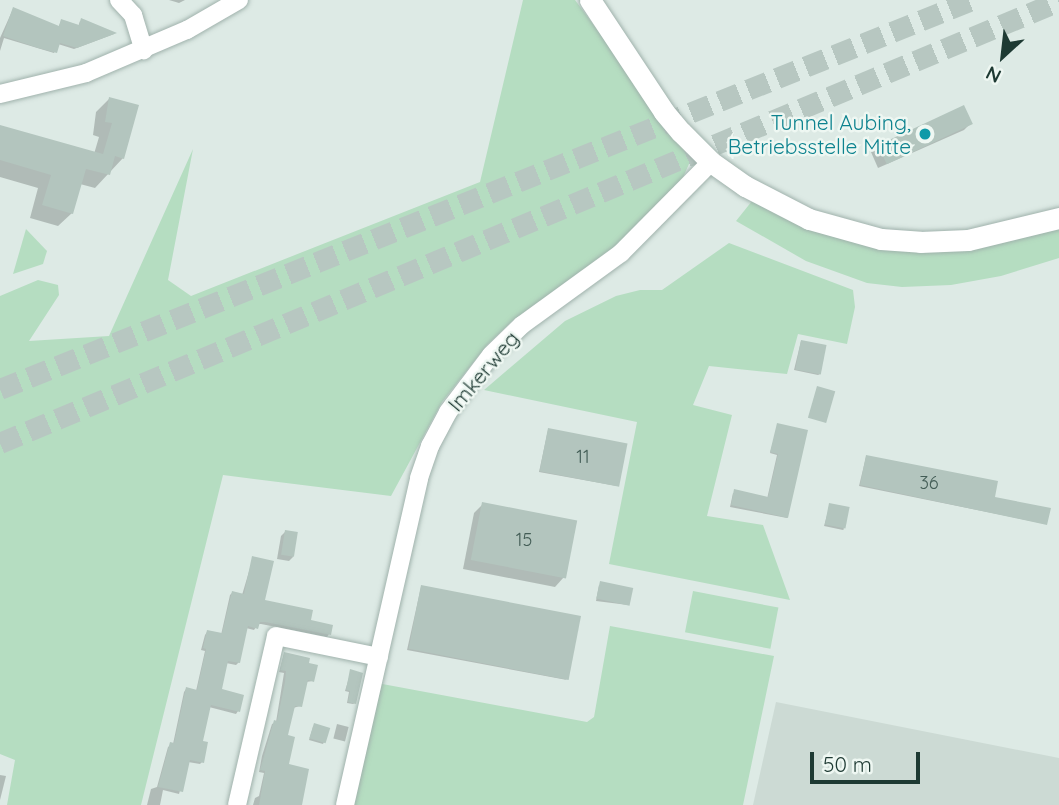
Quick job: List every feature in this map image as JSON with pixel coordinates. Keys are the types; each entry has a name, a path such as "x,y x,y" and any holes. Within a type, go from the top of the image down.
{"street":[{"path":"119,0 133,15 144,50"},
{"path":"0,93 86,73 144,50 239,0"},
{"path":"590,0 664,112 711,162 745,186 809,219 881,239 968,240 1059,218"},
{"name":"Imkerweg","path":"345,805 419,478 430,446 448,412 491,355 515,332 621,253 711,162"},
{"path":"237,805 276,636 379,657"}],"shaded area":[{"path":"776,702 1059,758 1059,805 753,805"}],"green space":[{"path":"523,0 575,0 692,157 681,182 628,241 512,321 487,345 442,402 391,496 223,475 141,805 7,805 15,760 0,754 0,296 38,280 58,285 59,295 29,341 109,336 193,149 168,280 191,296 480,182"},
{"path":"752,201 803,227 861,244 974,248 1059,227 1059,258 1001,276 951,285 902,287 867,283 806,261 736,221"},
{"path":"26,229 47,251 43,264 13,274"},
{"path":"729,243 853,290 855,307 847,344 798,334 787,374 709,366 693,405 732,415 707,516 763,525 790,600 609,564 637,422 484,390 565,321 616,296 640,290 662,290"},
{"path":"693,591 778,608 770,649 685,632"},
{"path":"610,626 774,656 743,805 349,805 377,683 587,722 594,717"}],"building":[{"path":"13,7 59,26 61,19 79,25 81,18 117,33 77,48 60,43 57,53 3,36"},
{"path":"109,97 139,105 124,159 115,156 110,175 86,169 73,214 42,205 51,175 0,160 0,125 103,154 112,123 105,122"},
{"name":"Tunnel Aubing, Betriebsstelle Mitte","path":"964,105 973,124 887,164 878,145"},
{"path":"801,340 827,345 821,374 795,369"},
{"path":"817,386 835,391 826,423 808,418"},
{"path":"777,423 808,430 788,518 731,505 734,489 768,497 778,454 770,452"},
{"path":"548,428 628,443 619,487 540,471"},
{"path":"866,455 998,481 995,497 1051,508 1047,525 860,485"},
{"path":"482,502 577,521 566,578 471,560"},
{"path":"829,503 850,507 845,529 825,525"},
{"path":"285,530 298,532 294,557 281,555"},
{"path":"252,556 274,561 265,600 313,610 311,620 333,625 331,635 265,622 260,622 258,629 248,626 240,663 228,661 222,689 244,695 240,712 211,705 203,741 208,742 204,763 190,760 183,792 158,787 170,742 174,743 186,687 197,690 206,649 203,648 207,630 222,633 232,591 244,594"},
{"path":"600,581 633,588 630,606 596,599"},
{"path":"421,585 581,616 569,680 409,649"},
{"path":"284,652 310,658 309,663 318,665 314,682 308,680 302,707 295,706 288,735 295,737 289,764 309,769 302,805 259,805 265,771 260,770 274,720 277,721 285,682 286,671 280,670"},
{"path":"350,669 363,673 356,704 348,702 350,691 346,690"},
{"path":"314,723 330,728 326,743 309,738"}],"tunnel":[{"path":"0,389 972,0"},
{"path":"0,443 1059,1"}],"place":[{"name":"Tunnel Aubing, Betriebsstelle Mitte","path":"925,134"}]}
